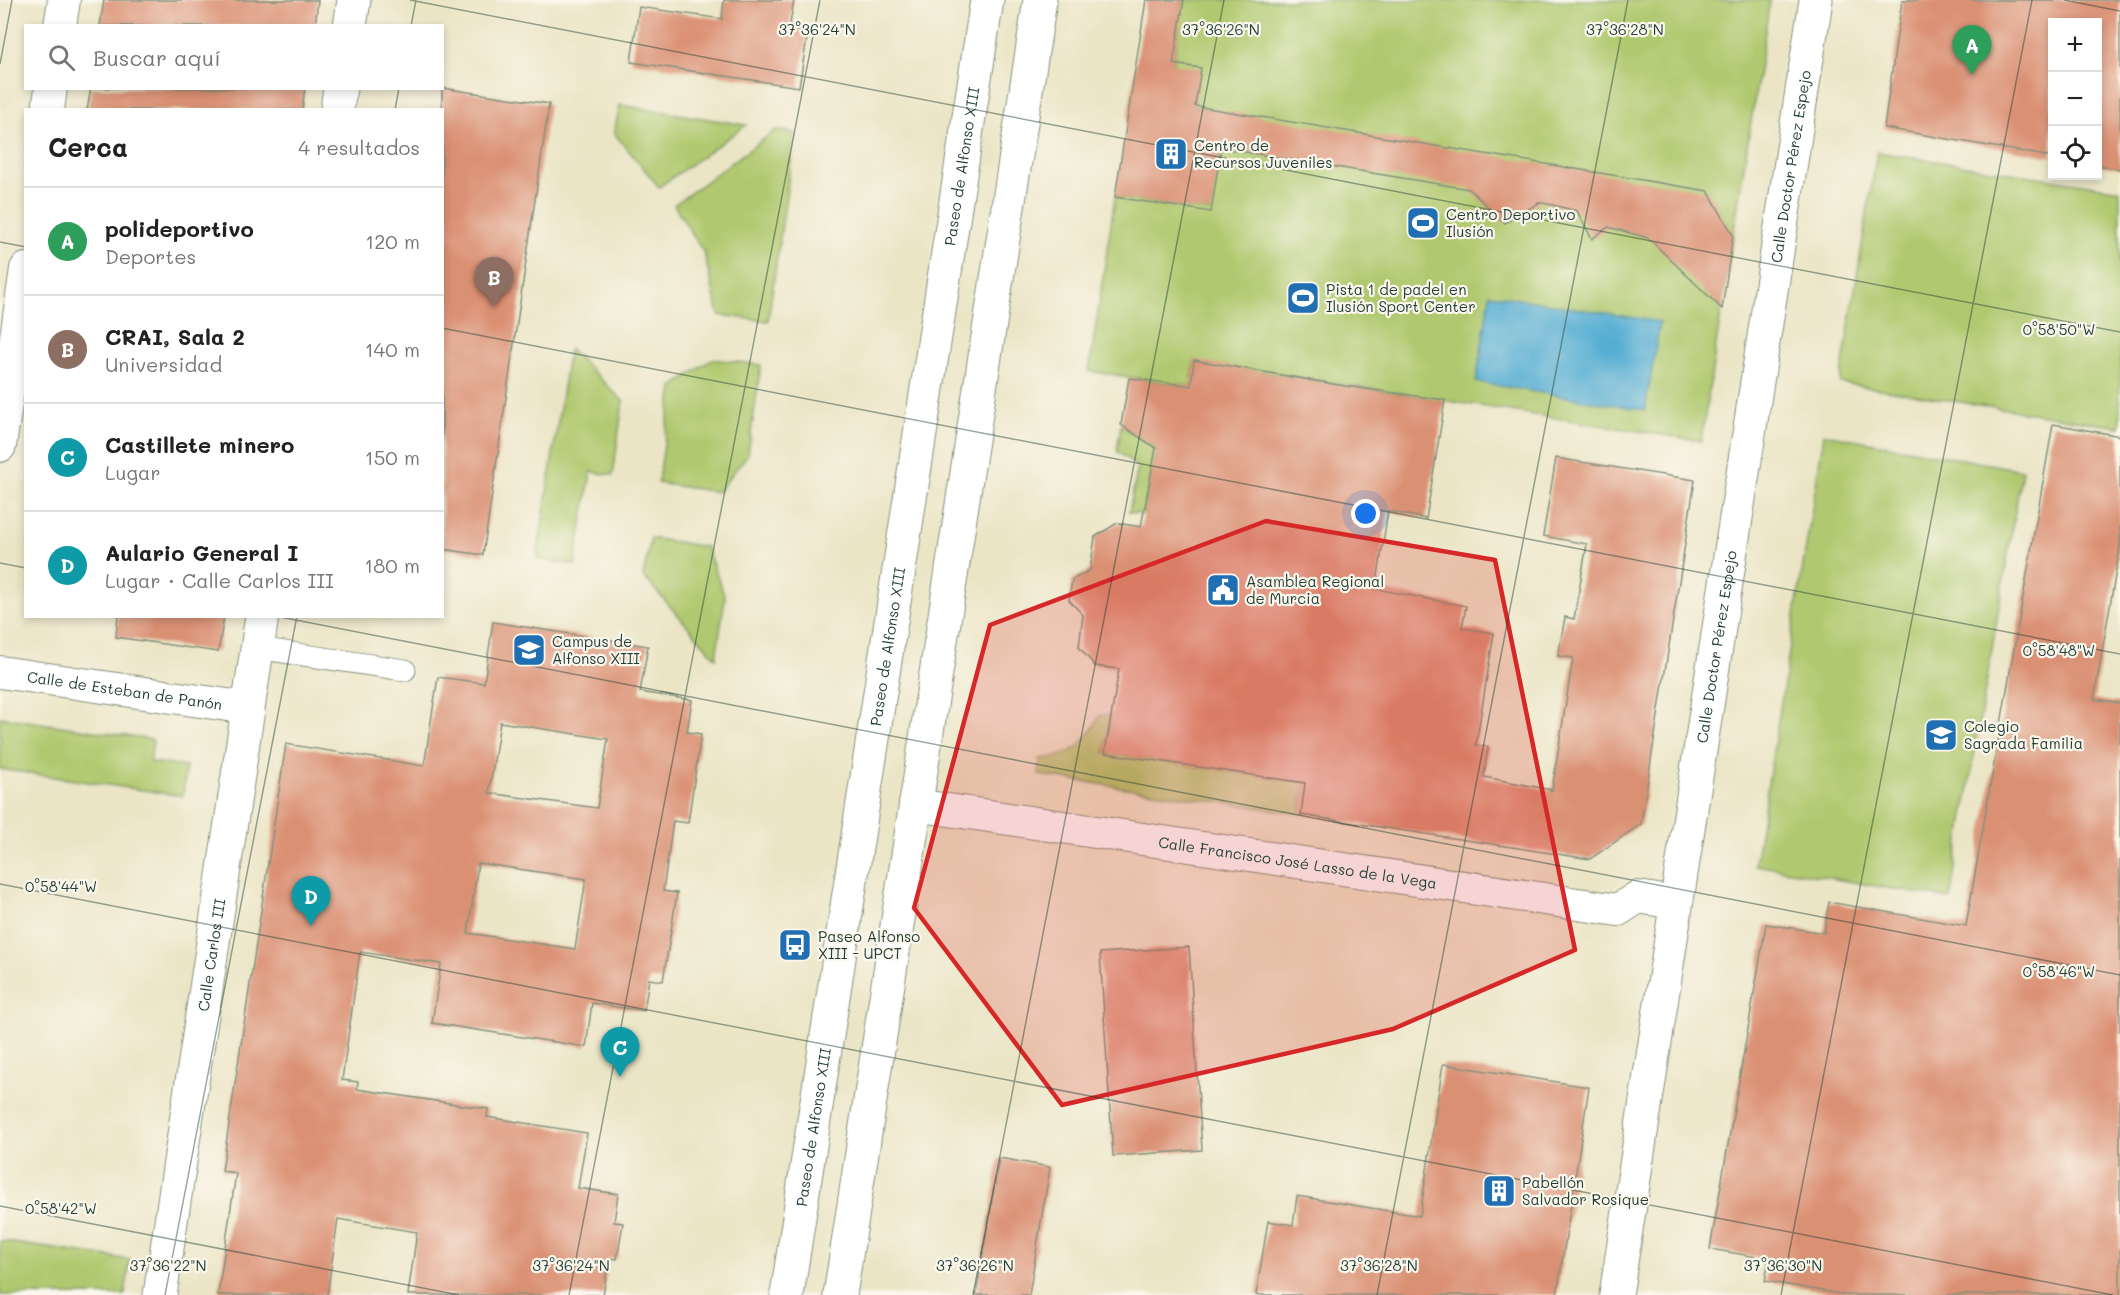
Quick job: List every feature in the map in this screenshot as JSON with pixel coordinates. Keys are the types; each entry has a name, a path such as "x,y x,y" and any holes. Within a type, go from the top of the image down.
{"main road":[{"path":"350,24 354,0"},
{"name":"Paseo de Alfonso XIII","path":"787,1295 987,0"},
{"path":"840,1295 1040,0"},
{"name":"Calle Doctor Pérez Espejo","path":"1616,1295 1816,0"},
{"path":"337,108 340,90"},
{"name":"Calle Carlos III","path":"160,1295 259,632"}],"street":[{"path":"60,24 64,0"},
{"path":"48,108 51,90"},
{"path":"0,446 24,283"},
{"name":"Calle de Esteban de Panón","path":"0,672 248,708"},
{"name":"Calle Francisco José Lasso de la Vega","path":"915,805 1618,910 1638,897 1676,903"}],"lane":[{"path":"259,632 405,670"}],"highlighted area":[{"path":"1266,521 1495,560 1575,950 1393,1029 1062,1105 914,908 990,625"}],"green space":[{"name":"Centro Deportivo Ilusión","path":"1184,0 1770,0 1701,441 1194,361 1191,386 1089,371 1115,197 1211,212 1227,112 1195,106 1173,64"},
{"path":"620,105 746,125 659,187 614,133"},
{"path":"776,130 795,133 768,321 719,315 704,253 674,205"},
{"path":"1877,152 2120,190 2120,427 1840,383"},
{"path":"569,348 623,401 613,475 591,472 575,565 537,559"},
{"path":"712,359 761,365 748,454 718,492 658,483 673,387"},
{"path":"1121,425 1156,448 1143,514 1129,512 1138,467 1117,451"},
{"path":"1824,434 2022,470 1950,899 1755,865"},
{"path":"651,538 706,547 725,597 716,658 643,576"},
{"path":"1100,715 1110,715 1105,753 1305,783 1300,814 1039,775 1040,759 1061,755 1077,747 1084,741"},
{"path":"0,717 153,740 150,762 186,767 183,796 0,769"},
{"path":"0,1241 130,1260 125,1295 0,1295"}],"water":[{"path":"1490,294 1660,322 1645,410 1476,382"}],"building":[{"path":"104,0 318,0 315,24 100,24"},
{"path":"724,0 794,0 789,30 808,32 799,87 631,62 639,7 722,19"},
{"path":"1146,0 1184,0 1173,64 1201,68 1195,106 1708,191 1733,235 1722,309 1648,238 1608,227 1592,239 1577,211 1540,202 1505,223 1469,189 1221,148 1211,212 1115,197"},
{"path":"1902,0 2120,0 2120,169 2102,166 2102,18 2048,18 2048,156 1884,128"},
{"path":"444,88 549,104 483,555 444,549 444,108 442,108 442,90"},
{"path":"91,90 305,90 302,108 87,108"},
{"path":"1194,360 1345,386 1445,400 1426,519 1388,511 1376,589 1466,606 1462,628 1494,633 1476,745 1488,747 1484,777 1552,790 1573,658 1558,656 1565,617 1574,619 1587,544 1543,536 1556,458 1695,480 1641,824 1590,859 1301,815 1305,783 1105,753 1119,669 1095,666 1079,647 1083,615 1069,600 1072,580 1090,570 1095,537 1117,523 1141,527 1156,448 1121,425 1129,378 1191,386"},
{"path":"2053,424 2120,436 2120,547 2094,699 2120,703 2120,1295 1846,1295 1765,1281 1769,1259 1710,1249 1766,924 1824,933 1829,902 1966,926"},
{"path":"118,618 224,618 218,652 116,637"},
{"path":"493,622 648,646 640,692 692,700 687,732 701,734 688,823 673,821 663,891 677,893 663,981 649,979 644,1011 592,1003 586,1047 432,1023 441,964 360,952 342,1080 358,1082 357,1089 488,1109 487,1117 587,1133 578,1188 618,1194 614,1222 623,1223 617,1259 609,1258 603,1295 408,1295 417,1232 338,1219 327,1295 218,1295 236,1173 222,1171 286,744 424,766 438,677 484,683","holes":["500,722 608,739 597,808 489,793","478,863 586,879 575,949 468,933"]},
{"path":"1189,947 1202,1150 1113,1156 1100,953"},
{"name":"Pabellón Salvador Rosique","path":"1443,1064 1589,1087 1557,1295 1256,1295 1268,1221 1293,1225 1297,1196 1420,1216"},
{"path":"999,1158 1050,1167 1029,1295 976,1295"}],"place":[{"name":"polideportivo","path":"1972,75"},
{"name":"Centro de Recursos Juveniles","path":"1171,154"},
{"name":"Centro Deportivo Ilusión","path":"1423,223"},
{"name":"Pista 1 de padel en Ilusión Sport Center","path":"1303,298"},
{"name":"CRAI, Sala 2","path":"494,307"},
{"name":"Asamblea Regional de Murcia","path":"1223,590"},
{"name":"Campus de Alfonso XIII","path":"529,650"},
{"name":"Colegio Sagrada Familia","path":"1941,735"},
{"name":"Aulario General I","path":"311,926"},
{"name":"Paseo Alfonso XIII - UPCT","path":"795,945"},
{"name":"Castillete minero","path":"620,1077"},
{"name":"Pabellón Salvador Rosique","path":"1499,1191"}]}
